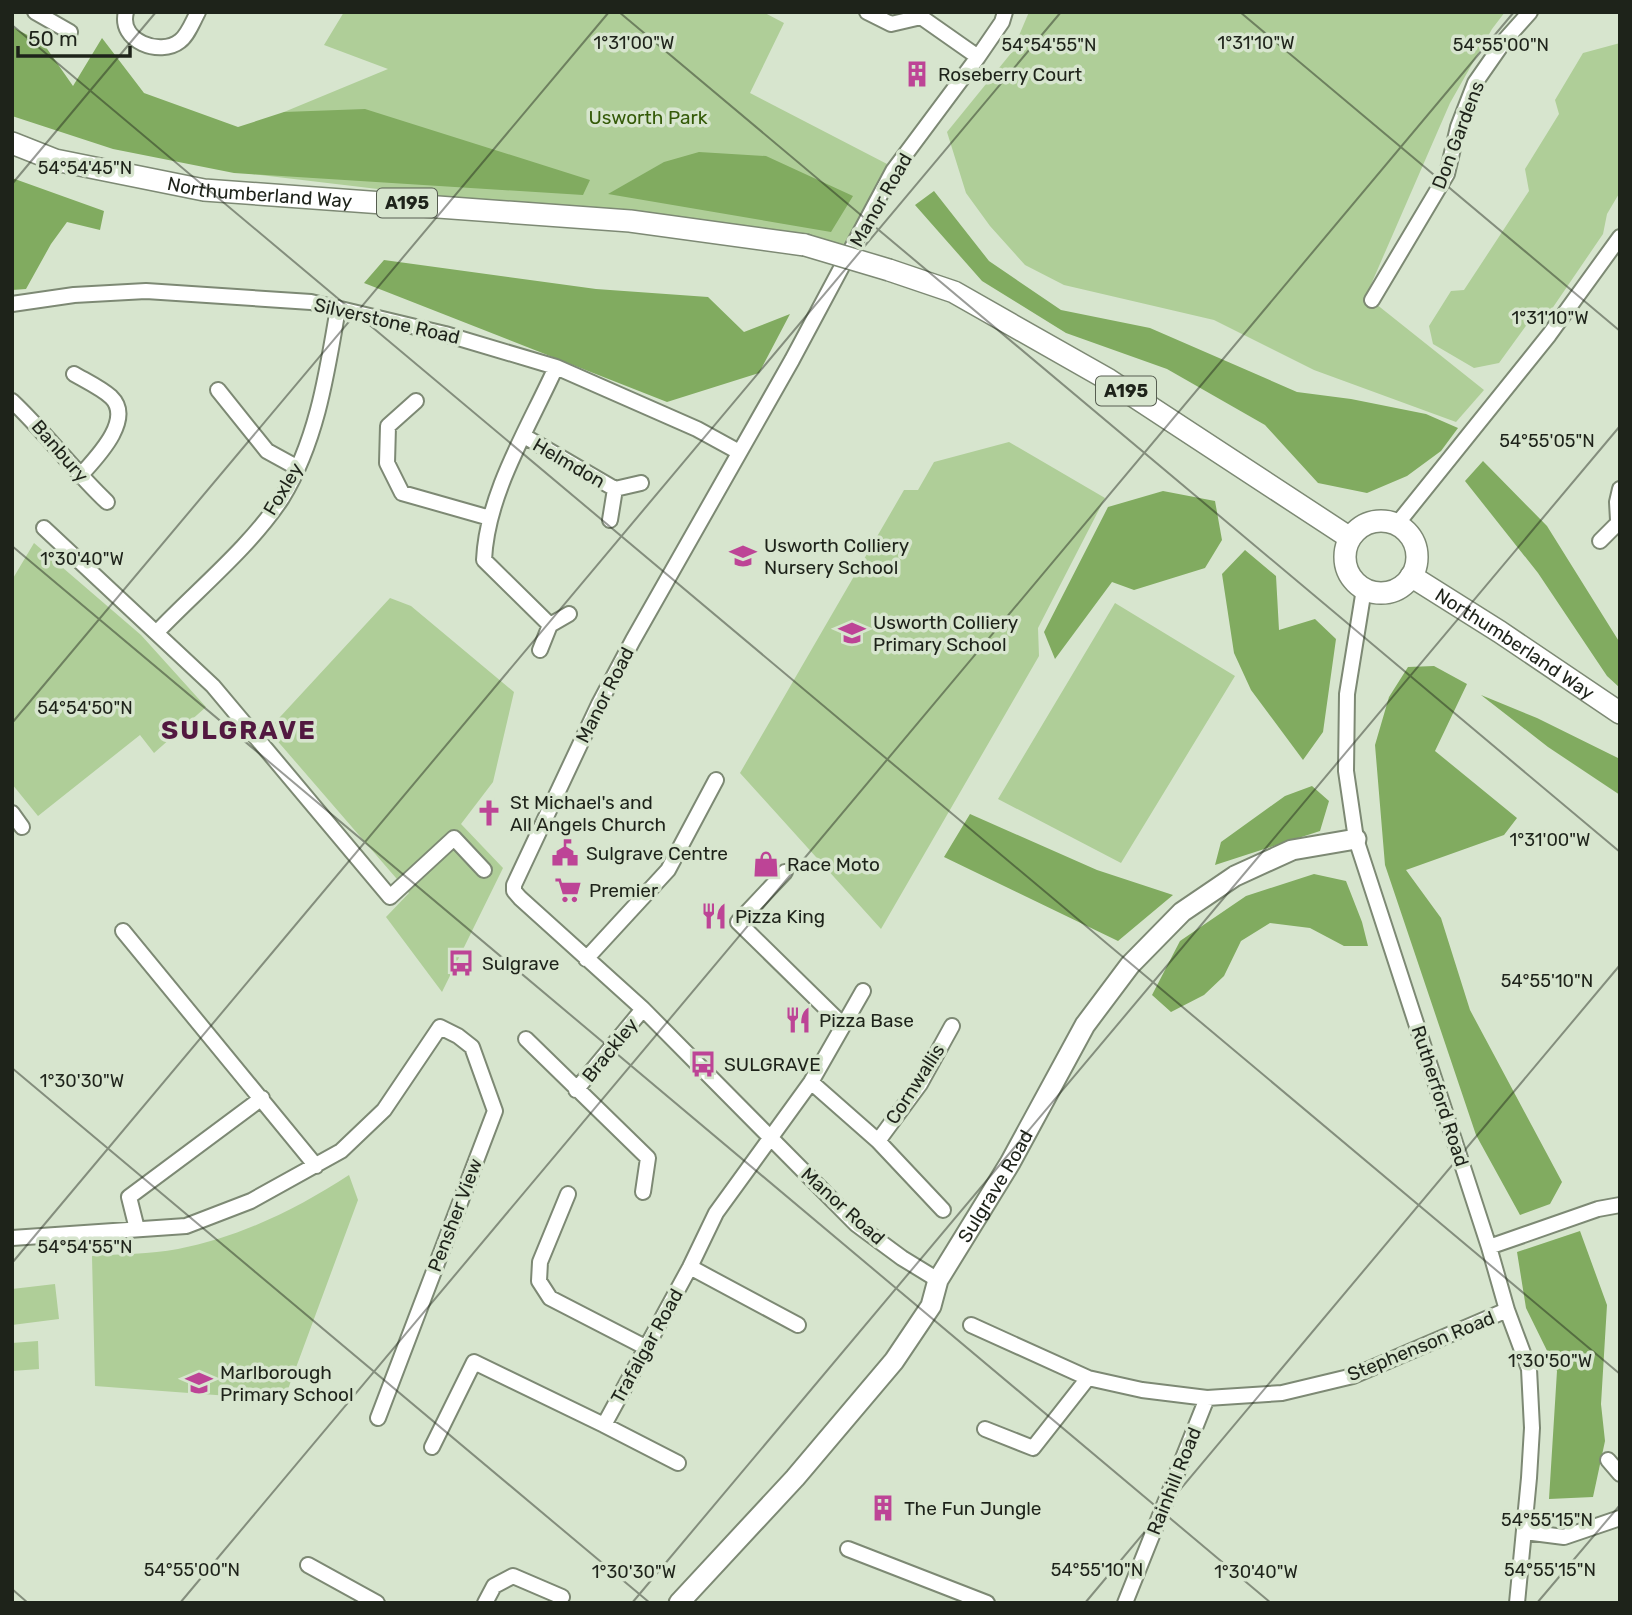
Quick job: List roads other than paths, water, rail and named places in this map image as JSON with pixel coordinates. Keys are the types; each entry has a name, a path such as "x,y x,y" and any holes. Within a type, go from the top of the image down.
{"main road":[{"name":"Northumberland Way","path":"12,143 55,160 204,190 630,220 805,246 889,270 954,292 1109,380 1350,538"},
{"path":"1381,520 1397,524 1414,542 1417,555 1411,576 1391,591 1379,593 1364,589 1347,571 1344,558 1350,538 1358,528 1369,522 1381,520"},
{"name":"Northumberland Way","path":"1411,576 1620,713"}],"street":[{"path":"35,12 70,32"},
{"path":"126,12 124,19 129,33 147,46 161,48 173,46 183,39 198,12"},
{"path":"867,12 891,24 921,15 978,57"},
{"name":"Manor Road","path":"938,1280 902,1258 856,1224 643,1009 520,898 514,891 514,885 599,704 830,292 893,171 978,57 1002,22 1005,12"},
{"name":"Don Gardens","path":"1372,300 1447,174 1458,127 1475,83 1505,40 1530,12"},
{"path":"1397,524 1549,335 1620,237"},
{"name":"Silverstone Road","path":"12,304 74,295 146,291 311,302 445,334 556,368 697,429 739,452"},
{"name":"Foxley","path":"157,632 266,519 298,468 319,406 338,308"},
{"name":"Helmdon","path":"550,625 484,560 490,518 501,484 556,368"},
{"path":"74,374 113,398 119,411 112,439 80,476"},
{"path":"218,390 267,451 298,468"},
{"name":"Banbury","path":"12,401 38,425 80,476 107,502"},
{"path":"416,401 388,426 387,463 402,493 490,518"},
{"name":"Helmdon","path":"524,436 615,489 641,483"},
{"name":"Helmdon","path":"610,520 615,489"},
{"path":"1600,541 1619,520 1617,502 1620,489"},
{"path":"44,528 213,686 390,897 454,838 484,870"},
{"name":"Rutherford Road","path":"1364,589 1347,694 1346,771 1356,839 1507,1310 1529,1370 1532,1428 1517,1603"},
{"path":"540,650 550,625 569,614"},
{"path":"586,959 668,870 716,780"},
{"path":"12,813 22,827"},
{"name":"Sulgrave Road","path":"679,1603 795,1478 894,1361 931,1306 938,1280 1010,1163 1085,1025 1130,965 1182,912 1235,876 1292,850 1356,839"},
{"path":"785,872 738,922 842,1024"},
{"path":"12,1238 186,1226 251,1201 316,1166 123,931"},
{"name":"Trafalgar Road","path":"604,1425 690,1267 716,1213 811,1082 863,991"},
{"name":"Brackley","path":"576,1090 643,1009"},
{"name":"Cornwallis","path":"877,1141 920,1084 951,1026"},
{"name":"Pensher View","path":"316,1166 341,1151 384,1110 440,1027 458,1036 471,1047 495,1111 378,1418"},
{"name":"Brackley","path":"526,1040 648,1158 643,1192"},
{"name":"Cornwallis","path":"811,1082 877,1141 943,1210"},
{"path":"137,1229 129,1197 262,1098"},
{"path":"568,1194 540,1262 539,1281 550,1298 645,1347"},
{"path":"1489,1247 1598,1209 1620,1205"},
{"name":"Trafalgar Road","path":"690,1267 798,1325"},
{"name":"Stephenson Road","path":"971,1325 1088,1378 1142,1390 1207,1398 1282,1393 1353,1376 1507,1310"},
{"name":"Trafalgar Road","path":"432,1447 474,1362 678,1463"},
{"path":"985,1429 1033,1448 1088,1378"},
{"name":"Rainhill Road","path":"1125,1603 1207,1398"},
{"path":"1608,1460 1620,1474"},
{"path":"1525,1532 1564,1537 1620,1518"},
{"path":"848,1549 987,1603"},
{"path":"308,1565 377,1603"},
{"path":"485,1603 494,1586 513,1576 562,1597"}],"place":[{"name":"Roseberry Court","path":"917,74"},
{"name":"Usworth Colliery Nursery School","path":"743,556"},
{"name":"Usworth Colliery Primary School","path":"852,633"},
{"name":"St Michael's and All Angels Church","path":"489,813"},
{"name":"Sulgrave Centre","path":"565,853"},
{"name":"Race Moto","path":"766,864"},
{"name":"Premier","path":"568,890"},
{"name":"Pizza King","path":"714,916"},
{"name":"Sulgrave","path":"461,963"},
{"name":"Pizza Base","path":"798,1020"},
{"name":"SULGRAVE","path":"703,1064"},
{"name":"Marlborough Primary School","path":"199,1383"},
{"name":"The Fun Jungle","path":"883,1508"}],"district":[{"name":"SULGRAVE","path":"239,730"}],"park label":[{"name":"Usworth Park","path":"648,117"}]}
